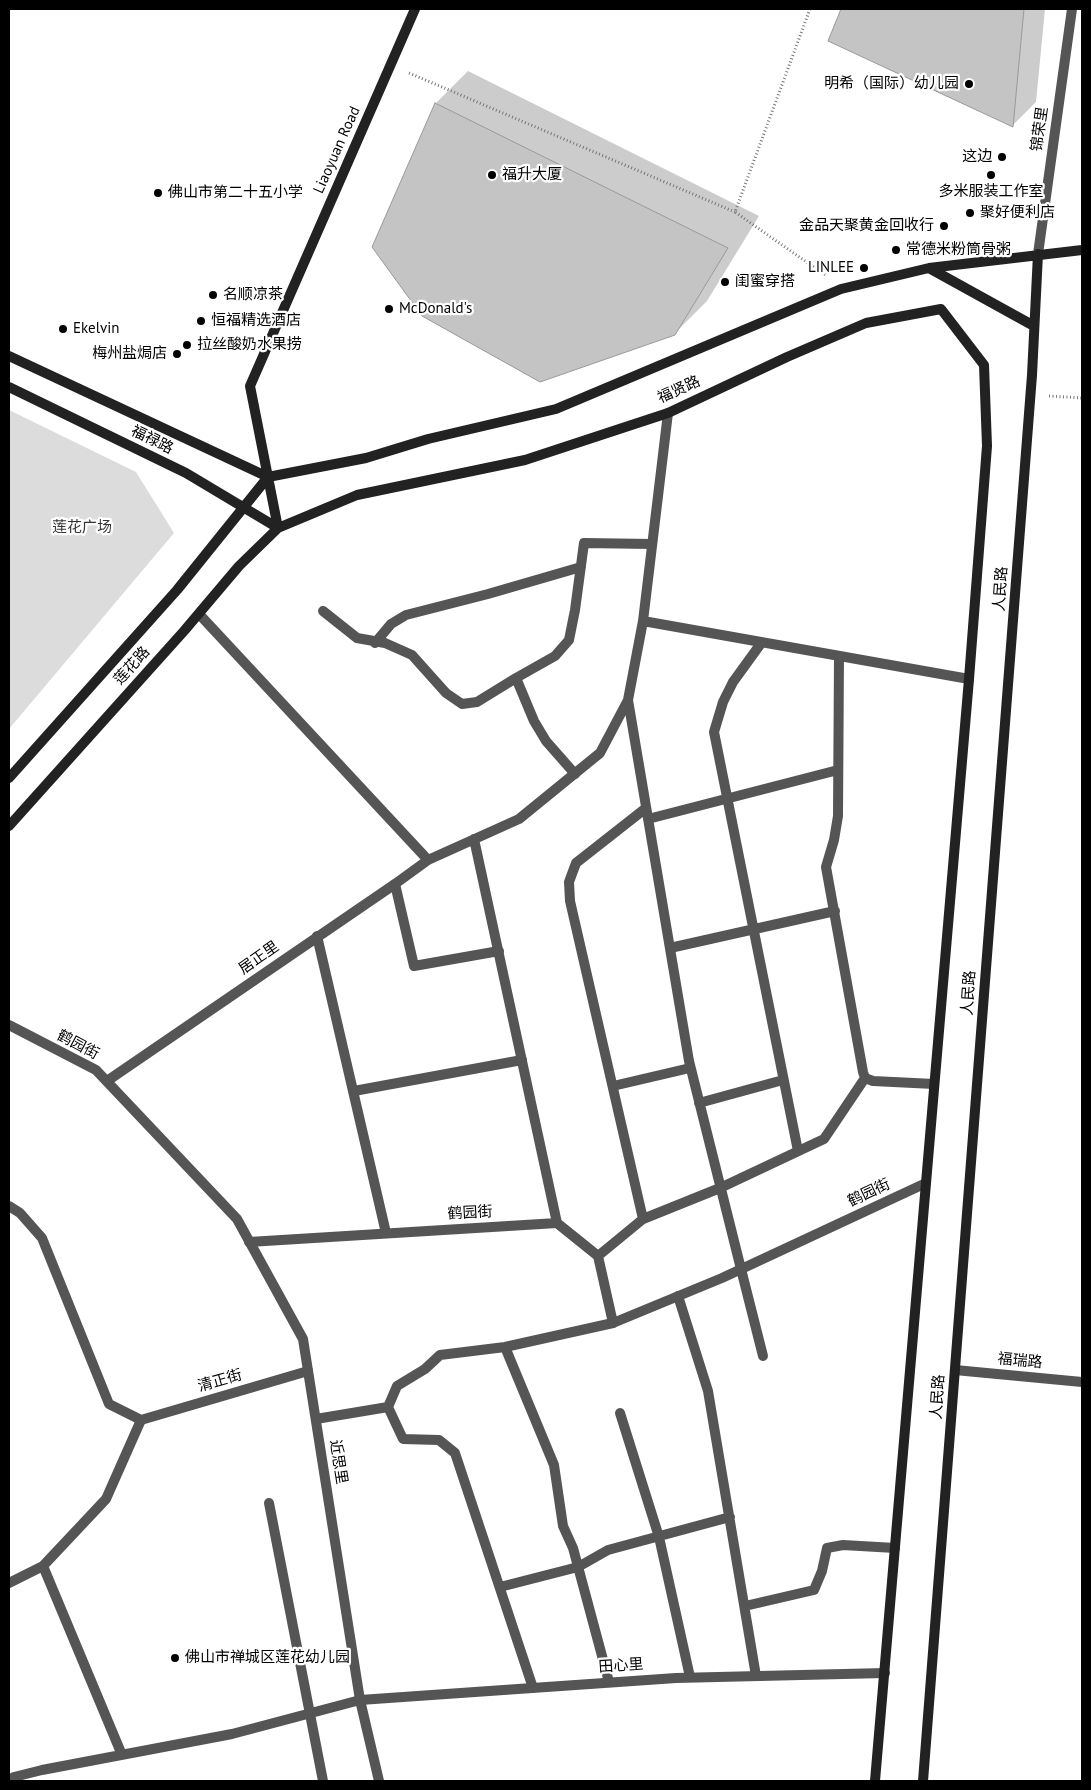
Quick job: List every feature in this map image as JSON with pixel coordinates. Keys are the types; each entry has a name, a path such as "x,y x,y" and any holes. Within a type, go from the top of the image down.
{"main road":[{"name":"Liaoyuan Road","path":"268,477 250,386 391,66 414,9"},
{"name":"福贤路","path":"268,477 366,458 428,440 556,409 841,289 929,268 1082,250"},
{"name":"人民路","path":"923,1781 1031,395 1038,254"},
{"path":"929,268 1034,326"},
{"name":"福贤路","path":"278,528 358,495 525,460 668,413 787,357 866,323 941,309 984,365 987,446"},
{"name":"福禄路","path":"9,356 268,477"},
{"name":"福禄路","path":"9,387 186,472 278,528"},
{"name":"人民路","path":"876,1781 987,446"},
{"path":"268,477 278,528"},
{"name":"莲花路","path":"9,778 178,590 268,477"},
{"name":"莲花路","path":"9,826 199,614 239,566 278,528"}],"street":[{"name":"锦荣里","path":"1038,254 1072,9"},
{"path":"668,413 643,621 628,700 690,1068 763,1356"},
{"path":"323,611 357,638 386,644 412,655 446,694 462,704 477,702 555,656 569,640 584,542 652,544"},
{"path":"375,642 391,624 406,614 488,594 581,567"},
{"path":"199,614 428,860"},
{"path":"643,621 969,679"},
{"path":"762,642 733,682 723,702 714,732 798,1151"},
{"path":"598,1256 643,1219 720,1188 824,1139 865,1078 826,867 834,840 838,816 839,656"},
{"path":"516,678 534,722 574,774"},
{"name":"居正里","path":"107,1082 428,860 519,819 600,752 628,700"},
{"path":"648,819 838,770"},
{"path":"643,1219 570,901 568,882 576,863 646,808"},
{"path":"474,839 557,1223 598,1256 613,1323"},
{"path":"395,884 414,966 499,951"},
{"path":"670,948 835,911"},
{"path":"318,936 386,1233"},
{"name":"鹤园街","path":"9,1025 96,1070 237,1219 249,1242 557,1223"},
{"path":"354,1091 522,1060"},
{"path":"613,1086 690,1068"},
{"path":"865,1078 873,1081 934,1084"},
{"path":"699,1102 784,1080"},
{"name":"鹤园街","path":"388,1407 397,1386 425,1369 440,1355 505,1346 613,1323 740,1269 926,1183"},
{"path":"9,1206 20,1213 42,1238 109,1404 141,1420 106,1498 43,1566 9,1584"},
{"name":"近思里","path":"249,1242 303,1339 360,1700 379,1781"},
{"path":"678,1296 708,1391 756,1676"},
{"path":"505,1346 554,1465 563,1526 573,1548 609,1682"},
{"name":"福瑞路","path":"955,1370 1082,1382"},
{"name":"清正街","path":"141,1420 308,1371"},
{"path":"316,1419 388,1407 403,1439 439,1440 455,1453 533,1688"},
{"path":"620,1413 659,1536 690,1677"},
{"path":"269,1503 322,1781"},
{"path":"500,1587 578,1567 608,1550 730,1518"},
{"path":"745,1606 814,1590 822,1571 827,1548 843,1545 895,1548"},
{"path":"43,1566 122,1755"},
{"name":"田心里","path":"9,1781 14,1777 42,1770 232,1734 360,1700 690,1677 885,1673"}],"path":[{"path":"735,212 810,9"},
{"path":"391,66 735,212 829,278 841,289"},
{"path":"1031,395 1082,398"}],"green space":[{"name":"莲花广场","path":"9,410 136,472 174,533 9,729"}],"building":[{"name":"明希（国际）幼儿园","path":"841,9 1024,9 1013,127 828,41"},
{"name":"福升大厦","path":"435,103 728,248 675,335 540,382 422,316 372,247"}],"place":[{"name":"明希（国际）幼儿园","path":"969,84"},
{"name":"这边","path":"1002,157"},
{"name":"福升大厦","path":"492,175"},
{"name":"多米服装工作室","path":"991,175"},
{"name":"佛山市第二十五小学","path":"158,193"},
{"name":"聚好便利店","path":"970,213"},
{"name":"金品天聚黄金回收行","path":"944,226"},
{"name":"常德米粉筒骨粥","path":"896,250"},
{"name":"LINLEE","path":"864,268"},
{"name":"闺蜜穿搭","path":"725,282"},
{"name":"名顺凉茶","path":"213,295"},
{"name":"McDonald's","path":"389,309"},
{"name":"恒福精选酒店","path":"201,321"},
{"name":"Ekelvin","path":"63,329"},
{"name":"拉丝酸奶水果捞","path":"187,345"},
{"name":"梅州盐焗店","path":"177,354"},
{"name":"佛山市禅城区莲花幼儿园","path":"175,1658"}]}
